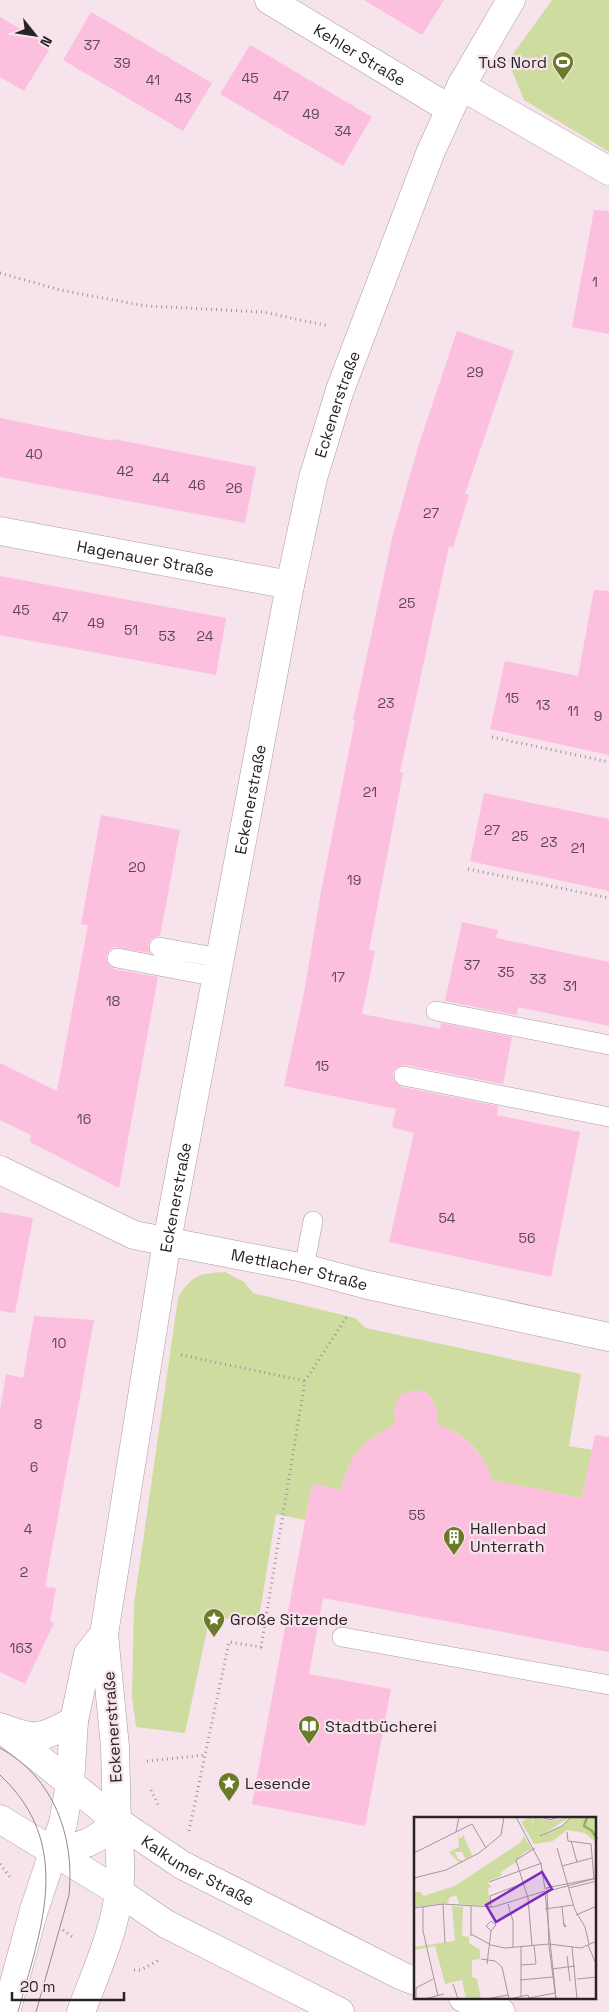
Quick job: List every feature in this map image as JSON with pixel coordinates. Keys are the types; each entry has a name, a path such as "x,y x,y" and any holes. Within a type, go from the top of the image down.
{"street":[{"name":"Kehler Straße","path":"269,0 455,98 609,171"},
{"name":"Eckenerstraße","path":"81,2012 102,1957 119,1892 121,1864 117,1821 115,1748 104,1634 167,1241 290,585 313,478 340,390 431,152 455,98 511,0"},
{"name":"Hagenauer Straße","path":"0,531 290,585"},
{"name":"Mettlacher Straße","path":"0,1170 134,1235 304,1268 368,1285 609,1337"},
{"name":"Eckenerstraße","path":"6,2012 34,1910 65,1816 70,1784 74,1721 88,1654 104,1634"},
{"path":"0,1728 22,1735 39,1737 74,1721"},
{"name":"Kalkumer Straße","path":"0,1728 117,1821 182,1865 414,1981"},
{"path":"0,1819 55,1851 166,1924 340,2012"},
{"path":"55,1851 82,1846 101,1837 117,1821"},
{"path":"468,2000 501,2012"}],"lane":[{"path":"159,947 218,968"},
{"path":"117,958 218,968"},
{"path":"436,1011 609,1045"},
{"path":"404,1076 609,1117"},
{"path":"304,1268 313,1221"},
{"path":"342,1637 609,1685"}],"path":[{"path":"0,273 60,290 146,306 263,312 321,324 361,335"},
{"path":"492,737 609,762"},
{"path":"468,869 609,898"},
{"path":"182,1865 229,1642 261,1647 305,1381 368,1285"},
{"path":"149,1348 305,1381"},
{"path":"139,1762 205,1755"}],"green space":[{"name":"TuS Nord","path":"552,0 609,0 609,152 524,100 508,61"},
{"path":"225,1272 244,1282 253,1293 355,1318 366,1328 581,1374 569,1446 592,1450 582,1498 492,1480 483,1460 471,1444 455,1432 434,1424 437,1409 429,1395 423,1391 400,1397 394,1411 398,1426 376,1436 360,1449 349,1467 341,1490 312,1484 305,1520 276,1514 258,1624 210,1616 185,1733 136,1727 132,1697 134,1604 178,1298 187,1285 197,1277 209,1273"}],"building":[{"path":"364,0 444,0 422,35"},
{"path":"91,12 212,83 183,131 63,60"},
{"path":"0,17 51,47 24,91 0,77"},
{"path":"250,45 372,117 343,166 220,94"},
{"path":"594,210 609,211 609,334 572,327"},
{"path":"457,331 514,351 465,494 469,495 453,548 449,546 400,772 403,773 369,950 375,951 362,1014 440,1029 441,1023 512,1037 503,1084 406,1065 395,1069 393,1074 394,1080 402,1087 498,1106 497,1115 580,1132 551,1277 389,1242 414,1133 392,1127 396,1109 284,1086 304,993 320,897 355,720 353,720 393,534 420,441"},
{"path":"0,418 256,467 245,523 0,477"},
{"path":"0,576 226,618 216,675 0,635"},
{"path":"594,590 609,591 609,755 490,729 505,661 578,676"},
{"path":"484,793 609,819 609,891 470,861"},
{"path":"101,815 180,830 160,936 150,940 148,945 150,953 114,947 109,950 106,956 109,966 114,969 158,977 119,1188 30,1142 31,1135 0,1120 0,1063 57,1091 88,925 81,924"},
{"path":"462,922 498,930 496,938 609,962 609,1026 518,1007 517,1015 445,1001"},
{"path":"0,1212 33,1218 15,1313 0,1311"},
{"path":"34,1316 94,1320 45,1587 56,1588 50,1621 54,1623 25,1684 0,1672 0,1410 6,1374 23,1378"},
{"name":"Hallenbad Unterrath","path":"415,1390 423,1391 429,1395 437,1409 437,1423 469,1442 485,1462 492,1480 582,1498 595,1435 609,1437 609,1652 323,1598 309,1674 391,1689 365,1826 252,1804 312,1484 340,1490 352,1459 364,1444 395,1423 394,1410 400,1396"}],"tram line":[{"path":"0,1748 19,1760 47,1792 57,1811 64,1831 68,1852 70,1873 69,1895 36,2012"},
{"path":"0,1775 23,1802 38,1830 45,1859 46,1888 42,1919 18,2012"}],"place":[{"name":"TuS Nord","path":"563,81"},
{"name":"Hallenbad Unterrath","path":"454,1556"},
{"name":"Große Sitzende","path":"214,1638"},
{"name":"Stadtbücherei","path":"309,1745"},
{"name":"Lesende","path":"229,1802"}]}
